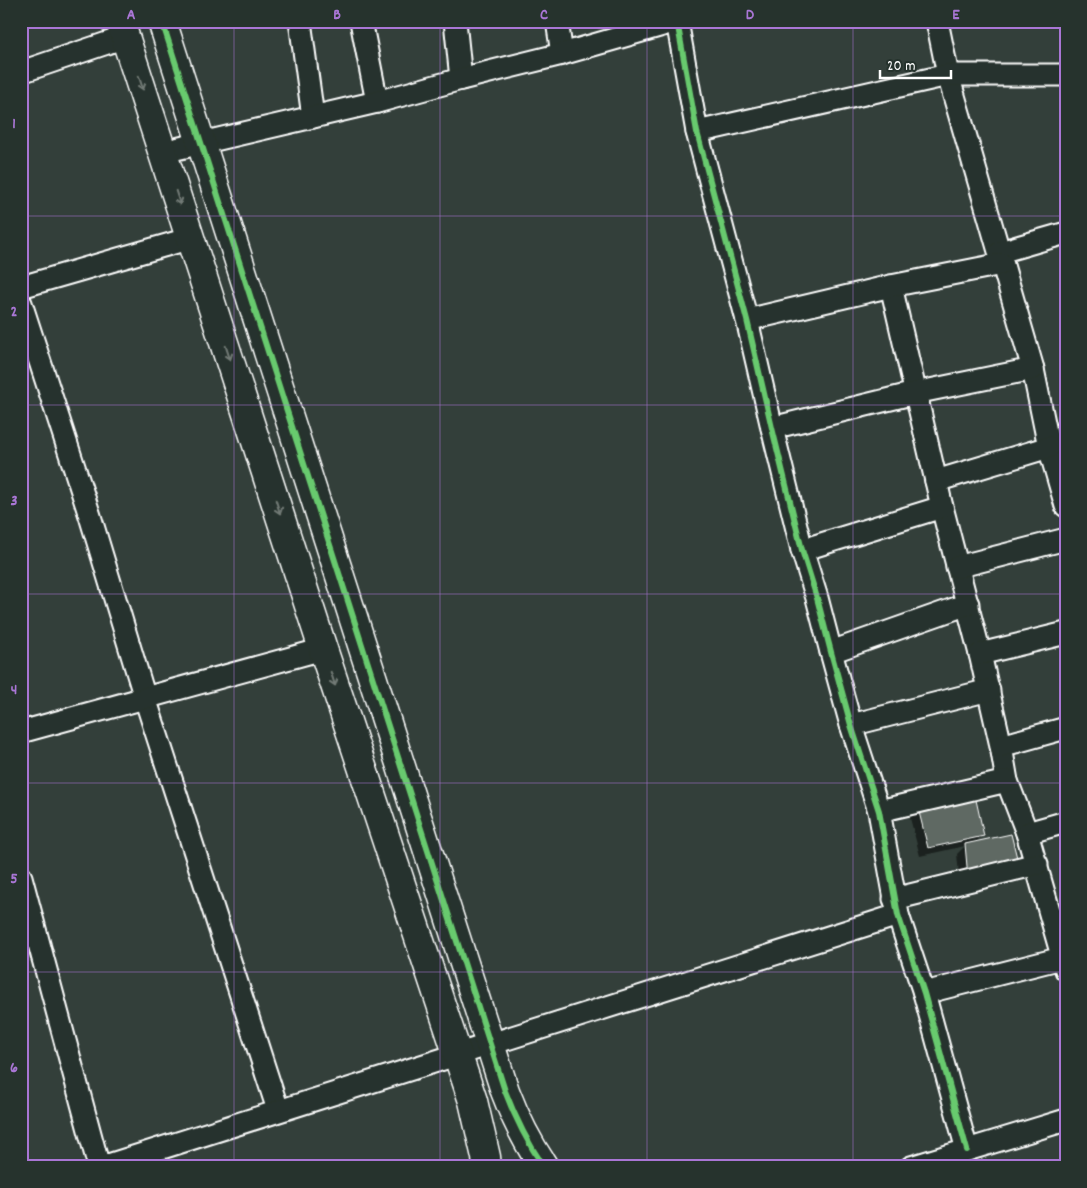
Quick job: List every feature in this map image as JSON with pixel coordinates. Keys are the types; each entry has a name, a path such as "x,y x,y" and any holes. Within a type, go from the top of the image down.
{"street":[{"path":"162,21 505,1091 516,1120 532,1150 544,1167"},
{"path":"300,21 313,117"},
{"path":"362,21 377,102"},
{"path":"455,21 461,78"},
{"path":"557,21 562,54"},
{"path":"937,21 948,75 1033,369 1049,447 1066,506"},
{"path":"163,152 377,102 461,78 562,54 668,22 747,320 802,550 818,598 851,726 879,811 896,907 924,993 967,1150"},
{"path":"21,72 123,29 323,649 473,1101 487,1167"},
{"path":"697,132 948,75 1065,81"},
{"path":"747,320 1001,258 1066,233"},
{"path":"21,287 191,238"},
{"path":"890,286 942,507 980,654 1001,746 1006,781 1027,833 1036,864 1059,918 1064,964 924,993"},
{"path":"21,303 90,516 145,698 278,1110"},
{"path":"772,428 915,392 1033,369"},
{"path":"936,481 1049,447"},
{"path":"802,550 942,507"},
{"path":"957,567 1066,539"},
{"path":"831,652 968,604"},
{"path":"980,654 1066,633"},
{"path":"21,732 323,649"},
{"path":"851,726 988,690"},
{"path":"1001,746 1066,728"},
{"path":"879,811 1006,781"},
{"path":"1027,833 1066,822"},
{"path":"21,877 100,1167 490,1043 896,907 1036,864"},
{"path":"911,1167 1066,1120"}],"building":[{"path":"976,800 984,836 928,848 918,808"},
{"path":"1011,834 1018,862 968,878 965,844"}],"cycle path":[{"path":"162,21 505,1091 522,1130 544,1167"},
{"path":"677,21 697,132 747,320 802,550 817,598 851,725 879,811 898,915 924,993 967,1150"}]}
